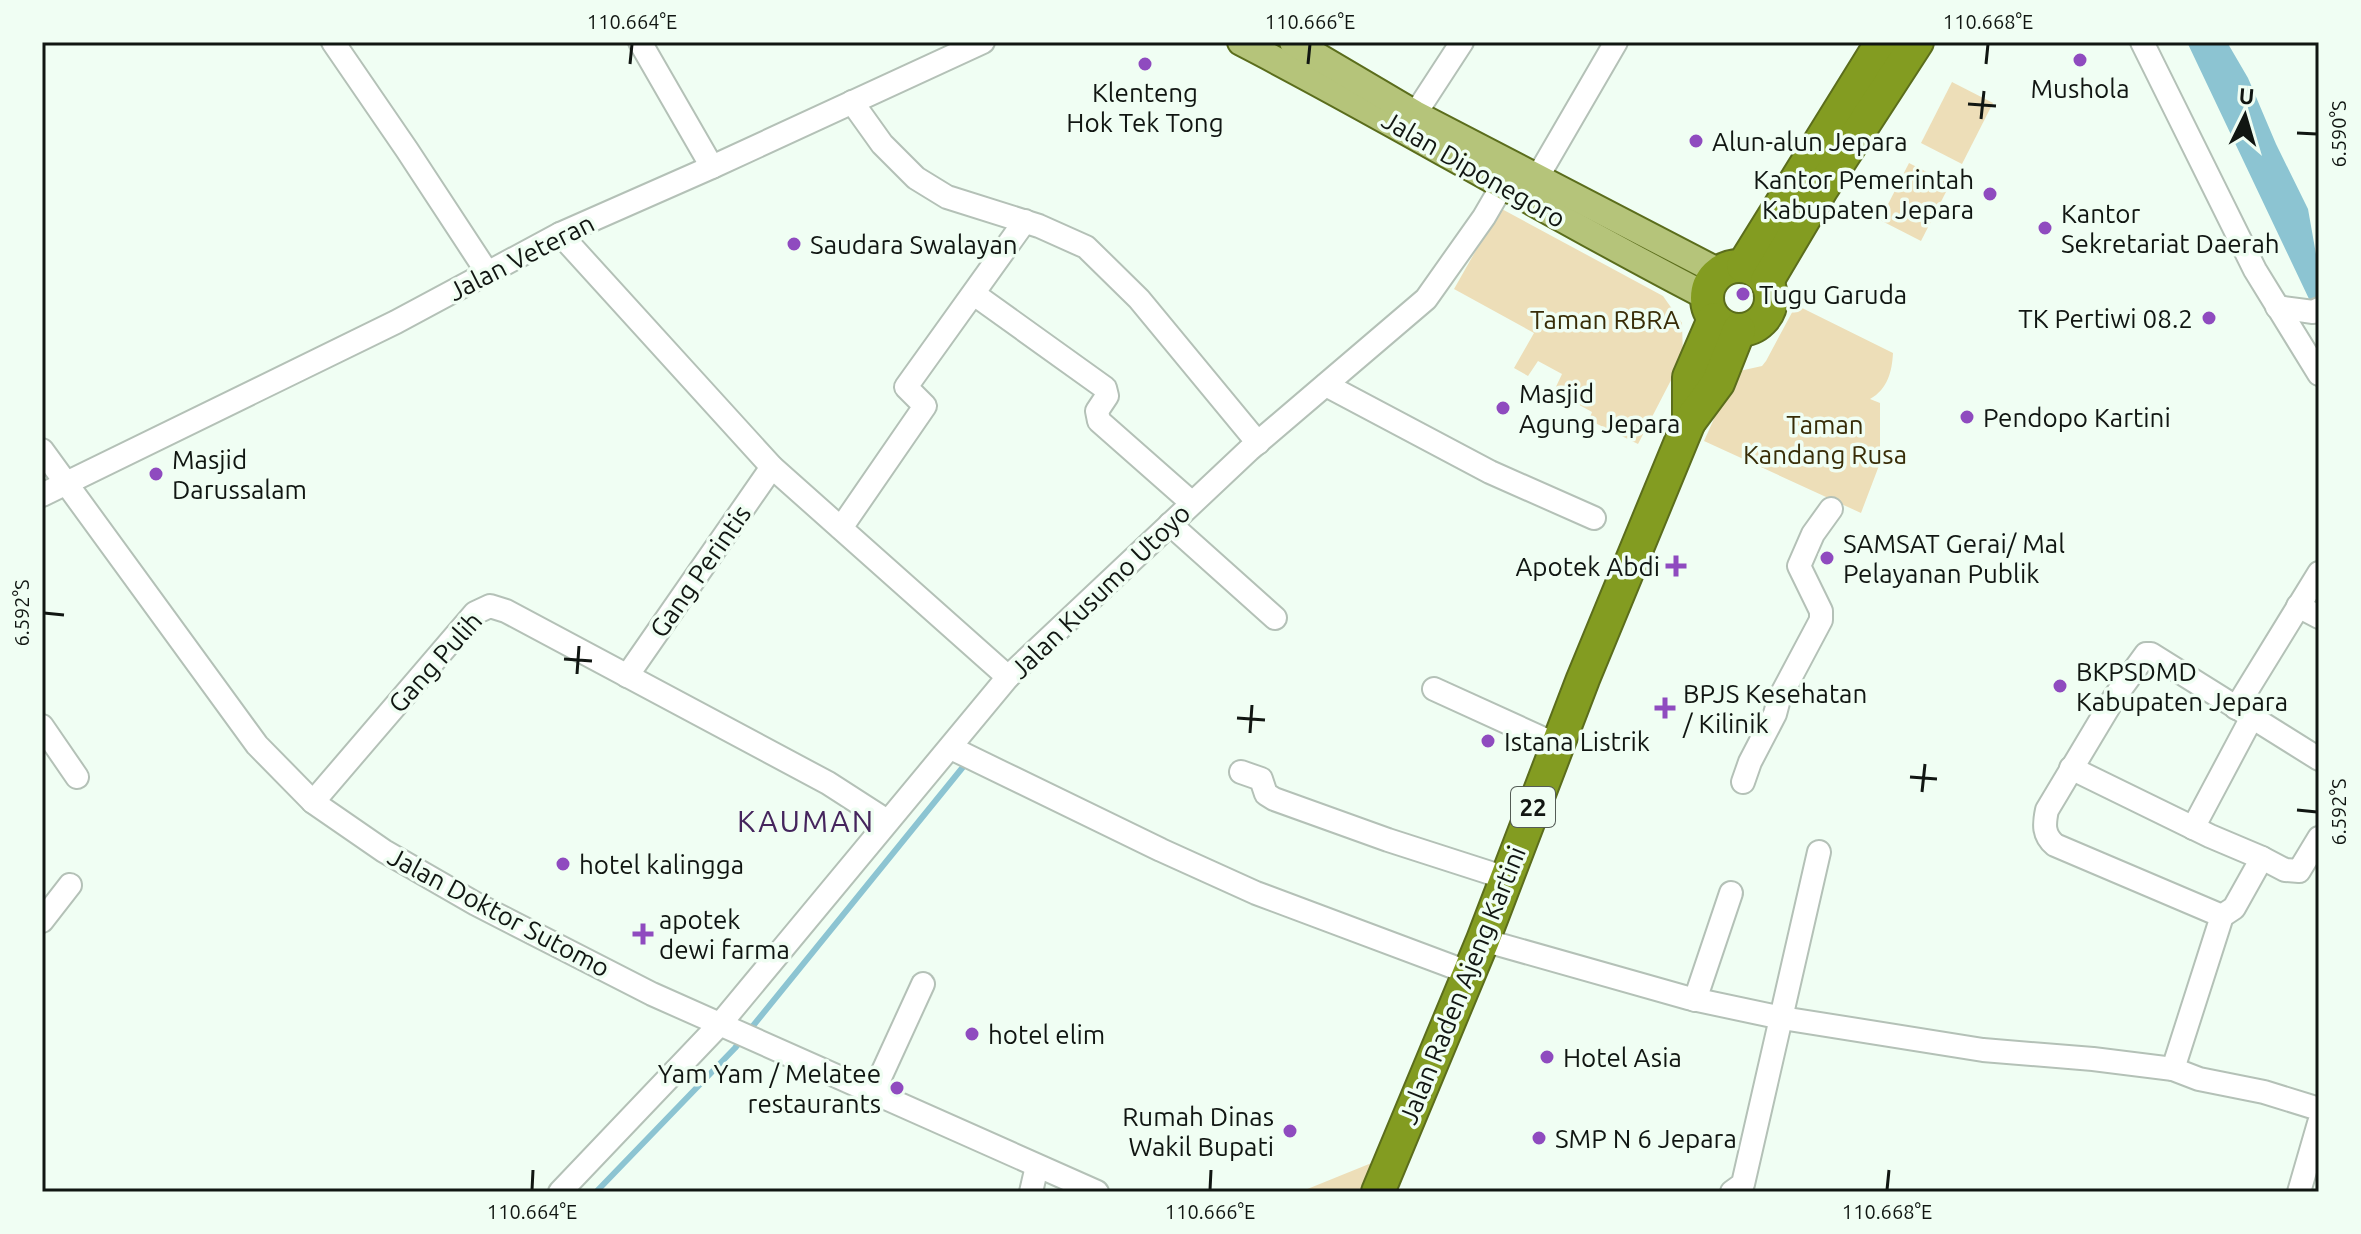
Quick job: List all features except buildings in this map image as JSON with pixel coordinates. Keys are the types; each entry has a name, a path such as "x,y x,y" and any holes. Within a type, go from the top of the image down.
{"highway":[{"name":"Jalan Raden Ajeng Kartini","path":"1378,1192 1467,972 1483,940 1557,745 1689,422 1718,383 1731,294 1882,42"},
{"name":"Jalan Raden Ajeng Kartini","path":"1731,294 1821,190 1917,42"}],"main road":[{"name":"Jalan Diponegoro","path":"1241,42 1410,122"},
{"name":"Jalan Diponegoro","path":"1293,42 1410,122 1521,188 1731,294"}],"street":[{"path":"333,42 487,272"},
{"path":"640,42 712,167"},
{"name":"Jalan Veteran","path":"42,495 307,367 560,234 983,42"},
{"path":"1410,122 1462,42"},
{"name":"Jalan Kusumo Utoyo","path":"560,1192 729,1027 887,821 1008,677 1258,443 1426,299 1521,188 1616,42"},
{"path":"2142,42 2255,270 2319,374"},
{"path":"852,102 882,144 916,178 947,197 1025,221 1086,247 1139,299 1258,443"},
{"path":"841,528 925,406 906,387 1025,221"},
{"path":"560,234 772,467 1008,677"},
{"path":"974,294 1105,388 1107,396 1097,411 1099,421 1192,503"},
{"path":"2277,307 2316,310"},
{"path":"1326,385 1490,472 1594,518"},
{"name":"Jalan Doktor Sutomo","path":"42,450 257,745 313,802 384,851 476,904 652,994 1097,1192"},
{"name":"Gang Perintis","path":"627,676 772,467"},
{"path":"1743,782 1779,699 1821,620 1821,611 1799,566 1813,534 1831,509"},
{"path":"1170,524 1275,618"},
{"path":"2193,828 2244,713 2298,606 2319,573"},
{"name":"Gang Pulih","path":"313,802 481,609 490,606 506,611 627,676"},
{"path":"2298,606 2319,617"},
{"path":"2222,916 2055,845 2048,839 2044,821 2047,810 2114,698 2146,654 2158,658 2319,759"},
{"path":"627,676 828,783 887,821"},
{"path":"1434,689 1557,745"},
{"path":"42,726 77,777"},
{"path":"951,748 1256,893 1467,972"},
{"path":"2071,768 2285,870 2299,871 2319,838"},
{"path":"1241,772 1261,779 1266,794 1274,799 1506,878"},
{"path":"1732,1192 1743,1184 1819,852"},
{"path":"2173,1069 2222,916 2234,908 2262,858"},
{"path":"42,921 70,885"},
{"path":"1695,1000 1731,893"},
{"path":"1483,940 1695,1000 1782,1018 1983,1050 2173,1069 2199,1079 2264,1092 2319,1109"},
{"path":"873,1093 923,984"},
{"path":"2299,1192 2319,1123"},
{"path":"1031,1192 1037,1166"}],"green space":[{"path":"1952,82 1993,103 1962,164 1921,143"},
{"path":"1909,163 1950,184 1921,241 1880,220"},
{"name":"Taman RBRA","path":"1500,208 1663,296 1682,323 1683,357 1638,444 1589,420 1592,412 1554,391 1562,374 1538,361 1528,376 1514,368 1534,333 1454,289"},
{"name":"Taman Kandang Rusa","path":"1796,305 1893,353 1888,379 1870,399 1880,403 1880,463 1861,513 1704,441 1735,372 1762,366"},
{"path":"1411,1147 1395,1192 1300,1192"}],"water":[{"path":"2187,42 2227,42 2248,78 2308,209 2319,271 2319,320"}],"waterway":[{"path":"596,1192 735,1048 967,762"}],"place":[{"name":"Mushola","path":"2080,60"},
{"name":"Klenteng Hok Tek Tong","path":"1145,64"},
{"name":"Alun-alun Jepara","path":"1696,141"},
{"name":"Kantor Pemerintah Kabupaten Jepara","path":"1990,194"},
{"name":"Kantor Sekretariat Daerah","path":"2045,228"},
{"name":"Saudara Swalayan","path":"794,244"},
{"name":"Tugu Garuda","path":"1743,294"},
{"name":"TK Pertiwi 08.2","path":"2209,318"},
{"name":"Masjid Agung Jepara","path":"1503,408"},
{"name":"Pendopo Kartini","path":"1967,417"},
{"name":"Masjid Darussalam","path":"156,474"},
{"name":"SAMSAT Gerai/ Mal Pelayanan Publik","path":"1827,558"},
{"name":"Apotek Abdi","path":"1676,566"},
{"name":"BKPSDMD Kabupaten Jepara","path":"2060,686"},
{"name":"BPJS Kesehatan / Kilinik","path":"1665,708"},
{"name":"Istana Listrik","path":"1488,741"},
{"name":"hotel kalingga","path":"563,864"},
{"name":"apotek dewi farma","path":"643,934"},
{"name":"hotel elim","path":"972,1034"},
{"name":"Hotel Asia","path":"1547,1057"},
{"name":"Yam Yam / Melatee restaurants","path":"897,1088"},
{"name":"Rumah Dinas Wakil Bupati","path":"1290,1131"},
{"name":"SMP N 6 Jepara","path":"1539,1138"}],"district":[{"name":"KAUMAN","path":"806,821"}]}
